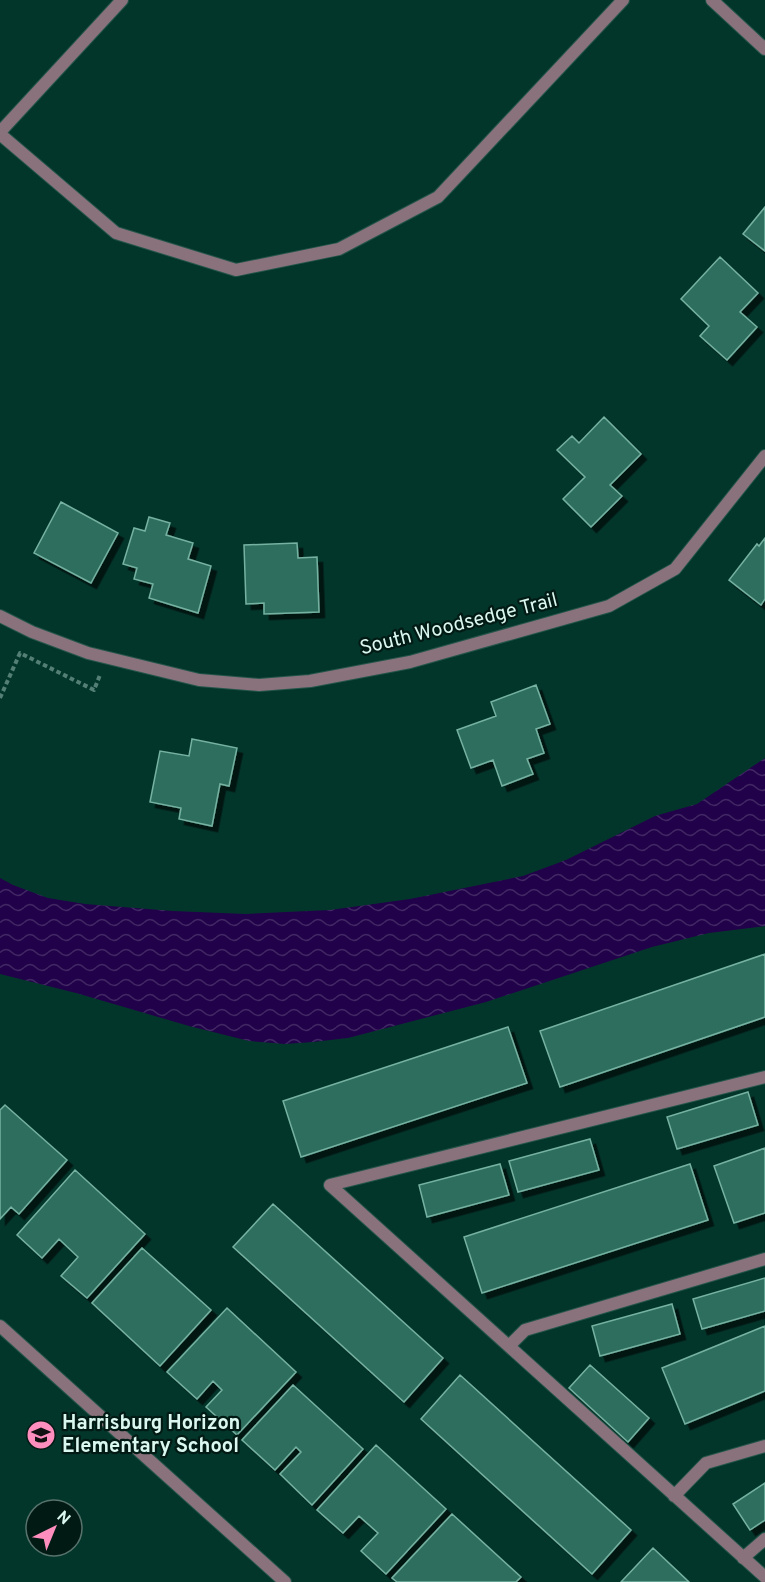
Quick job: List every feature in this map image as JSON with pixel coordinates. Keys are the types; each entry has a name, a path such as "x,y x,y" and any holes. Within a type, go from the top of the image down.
{"street":[{"path":"122,0 0,133 116,233 236,270 339,249 438,197 623,0"},
{"path":"712,0 765,49"},
{"name":"South Woodsedge Trail","path":"0,616 32,632 88,653 199,680 259,685 310,681 410,662 609,606 675,569 765,456"},
{"path":"765,1077 330,1185 765,1577"},
{"path":"509,1346 525,1330 765,1258"},
{"path":"0,1326 285,1582"},
{"path":"674,1496 706,1463 765,1446"},
{"path":"743,1558 765,1539"}],"path":[{"path":"0,698 20,653 94,690 107,658"}],"water":[{"path":"765,758 765,926 709,933 652,947 486,1002 348,1038 285,1044 249,1041 0,974 0,878 48,898 85,904 173,911 246,914 330,910 410,899 523,876 566,860 655,816 697,804"}],"building":[{"path":"765,207 765,251 743,234"},
{"path":"720,257 758,293 740,312 757,327 727,360 700,336 709,326 681,299"},
{"path":"604,417 641,454 610,485 622,496 591,527 563,499 585,477 557,450 572,436 579,443"},
{"path":"61,502 118,533 91,583 34,553"},
{"path":"149,517 170,523 166,535 193,543 188,559 211,566 198,613 149,598 153,584 134,579 137,568 123,564 134,528 145,531"},
{"path":"765,538 765,599 761,605 729,580 757,544 759,546"},
{"path":"297,543 298,558 317,557 319,612 264,614 264,603 246,604 244,545"},
{"path":"536,685 550,724 536,729 544,753 527,759 533,774 502,786 493,760 471,768 457,730 496,716 491,702"},
{"path":"192,739 237,748 229,786 220,784 212,826 179,819 181,808 150,802 160,751 189,756"},
{"path":"765,954 765,1017 560,1087 540,1031"},
{"path":"508,1027 527,1083 301,1157 283,1101"},
{"path":"748,1092 758,1125 677,1149 667,1117"},
{"path":"5,1105 67,1160 19,1214 11,1207 0,1219 0,1110"},
{"path":"590,1139 599,1170 518,1192 509,1161"},
{"path":"765,1148 765,1213 734,1223 714,1166"},
{"path":"500,1164 509,1195 427,1217 419,1185"},
{"path":"690,1164 708,1220 482,1293 464,1237"},
{"path":"75,1170 145,1234 87,1298 61,1276 78,1257 59,1239 42,1258 17,1235"},
{"path":"273,1204 443,1358 404,1402 233,1247"},
{"path":"142,1248 211,1310 160,1366 92,1303"},
{"path":"765,1278 765,1311 702,1329 693,1299"},
{"path":"672,1304 680,1334 600,1356 592,1326"},
{"path":"227,1308 296,1372 237,1435 206,1407 222,1390 213,1381 197,1399 167,1372"},
{"path":"765,1326 765,1391 685,1424 662,1368"},
{"path":"590,1365 649,1418 628,1442 569,1388"},
{"path":"460,1375 631,1530 592,1574 421,1419"},
{"path":"293,1385 363,1449 312,1505 280,1474 301,1452 296,1447 275,1470 242,1440"},
{"path":"376,1445 446,1509 386,1574 361,1551 378,1533 359,1516 343,1533 317,1510"},
{"path":"765,1483 765,1520 750,1530 733,1504"},
{"path":"452,1514 521,1577 516,1582 397,1582 392,1578"},
{"path":"653,1548 689,1582 621,1582"}],"place":[{"name":"Harrisburg Horizon Elementary School","path":"41,1435"}]}
